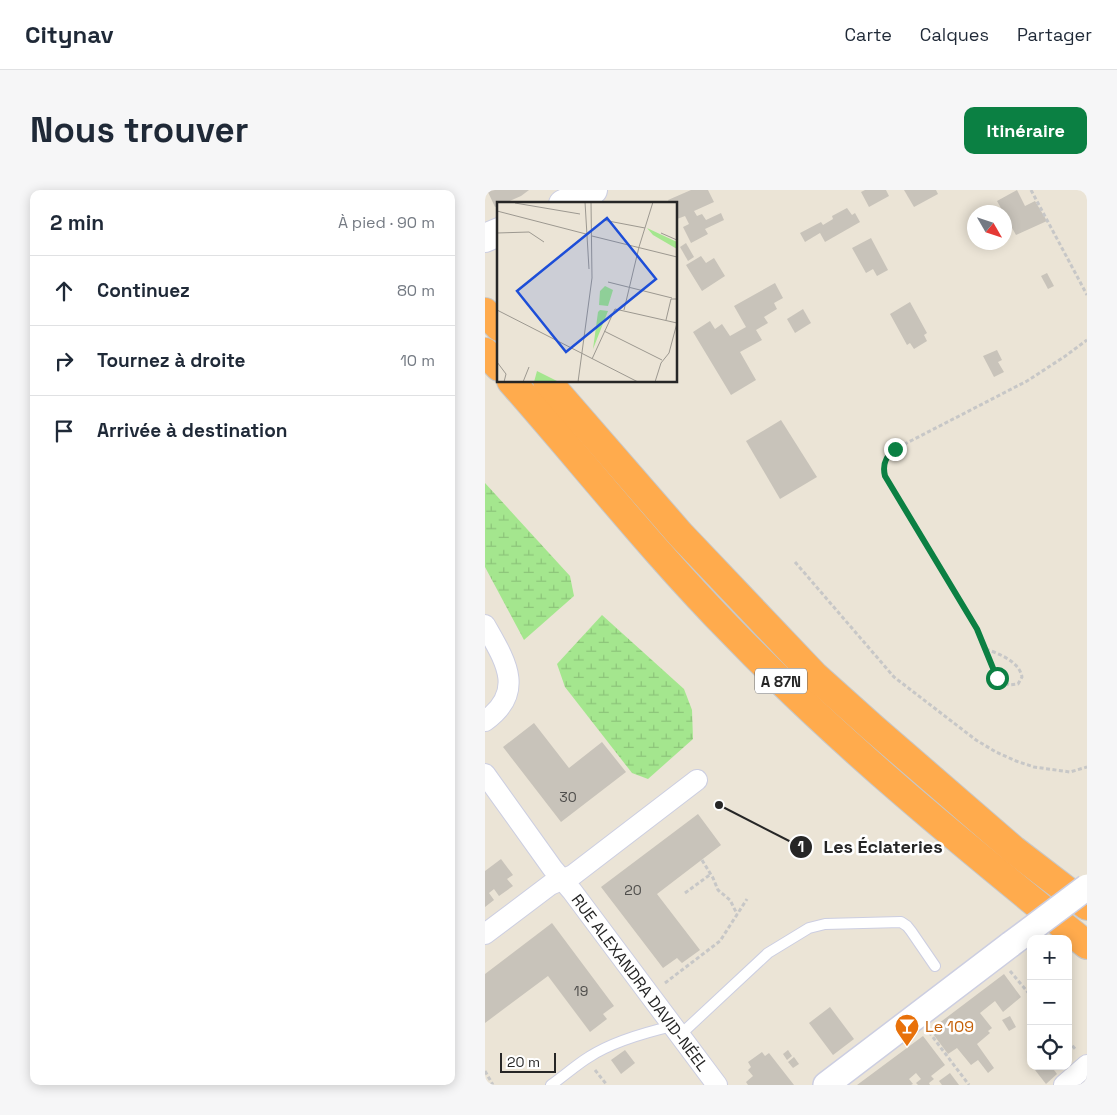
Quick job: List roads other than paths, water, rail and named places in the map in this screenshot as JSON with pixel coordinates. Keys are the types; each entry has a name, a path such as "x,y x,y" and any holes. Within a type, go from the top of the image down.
{"highway":[{"path":"485,312 497,325"},
{"path":"485,352 497,366"},
{"name":"A 87N","path":"512,382 733,634 903,794 1087,944"},
{"name":"A 87N","path":"548,382 679,534 815,676 1014,850 1087,906"},
{"path":"873,728 992,814 1087,888"},
{"path":"903,794 982,877 1051,935"},
{"path":"1072,952 1087,964"}],"main road":[{"path":"567,202 593,190"},
{"path":"485,238 497,233"}],"street":[{"path":"485,625 507,666 509,684 498,710 485,721"},
{"name":"RUE ALEXANDRA DAVID-NÉEL","path":"485,774 717,1085"},
{"name":"RUE ALEXANDRA DAVID-NÉEL","path":"562,879 573,874 697,780"},
{"path":"485,934 550,885 562,879"},
{"path":"825,1085 1008,954 1087,888"},
{"path":"1064,1085 1087,1065"}],"lane":[{"path":"551,1085 586,1059 619,1043 677,1030 768,954 809,928 825,924 901,922 911,931 935,966"}],"place":[{"name":"Les Éclateries","path":"719,805"},
{"name":"Le 109","path":"907,1047"}]}
